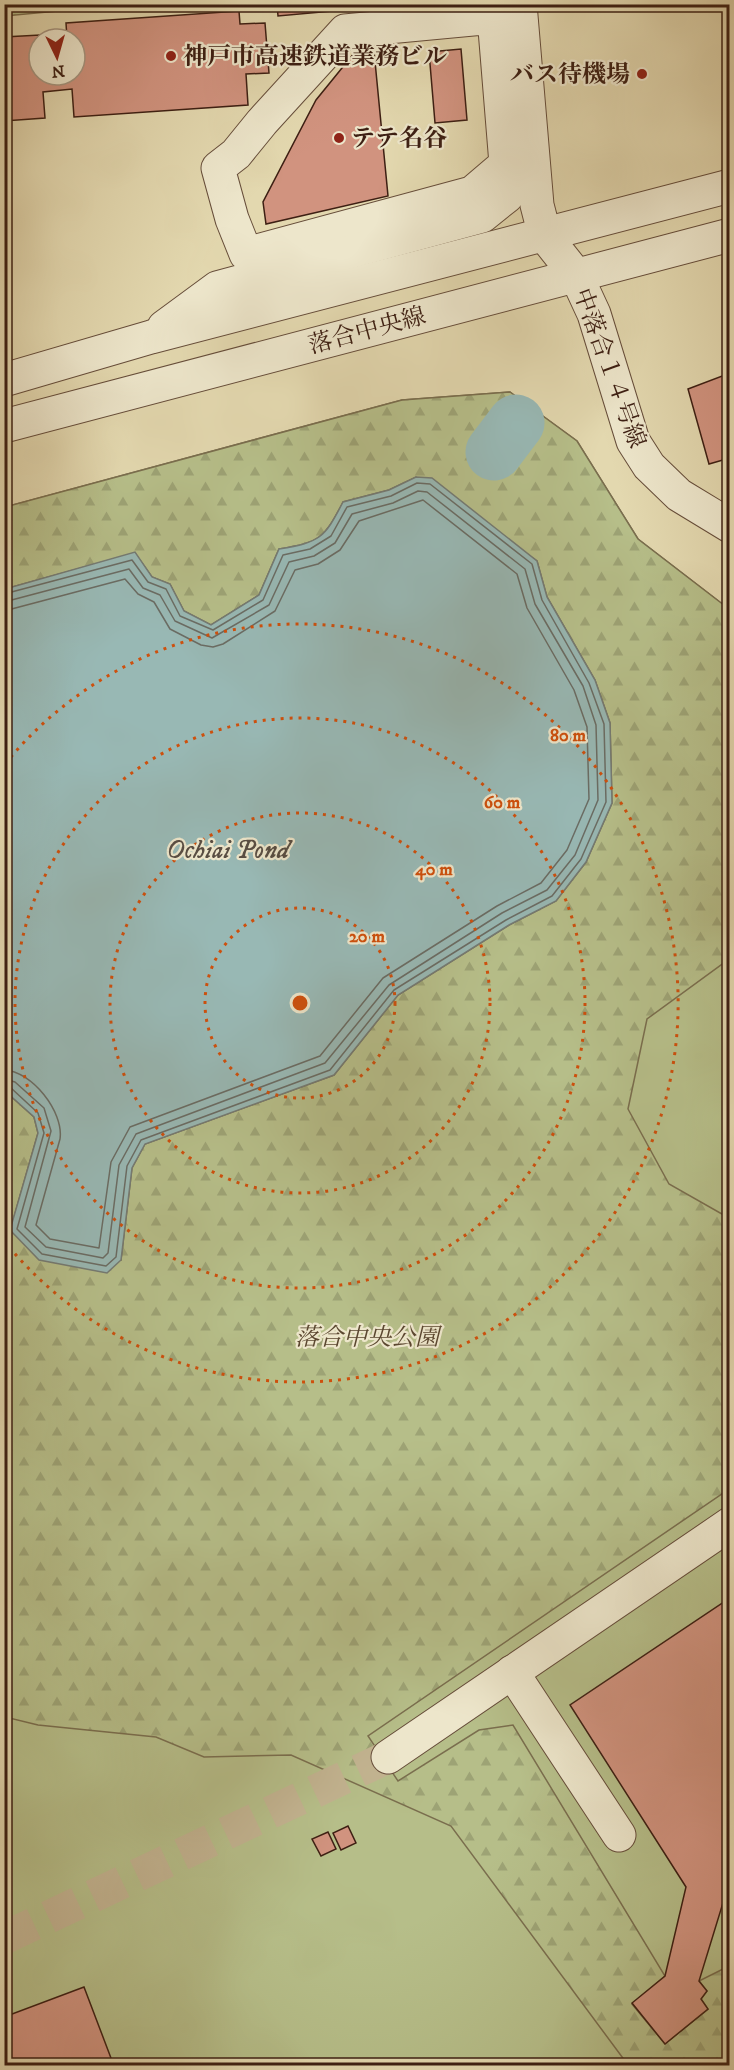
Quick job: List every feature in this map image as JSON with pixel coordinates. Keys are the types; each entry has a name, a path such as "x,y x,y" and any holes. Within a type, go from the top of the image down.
{"street":[{"path":"520,4 532,162 537,205 545,236"},
{"path":"393,16 494,17 506,164 472,193 246,254 232,219 218,168 236,154 261,122 345,31 393,16"},
{"path":"151,337 217,288 482,216 507,196 532,162"},
{"name":"落合中央線","path":"4,380 151,337 545,236 729,186"},
{"name":"落合中央線","path":"4,426 729,235"},
{"name":"中落合１４号線","path":"545,236 576,275 594,314 622,412 638,450 649,466 679,495 729,526"},
{"path":"388,1757 729,1524"},
{"path":"512,1672 619,1835"}],"green space":[{"path":"5,4 122,4 122,5 5,16"},
{"name":"落合中央公園","path":"510,392 577,441 638,539 729,609 729,2065 5,2066 5,507 402,400"},
{"path":"510,392 577,441 638,539 729,609 729,959 647,1019 628,1109 669,1184 729,1218 729,1489 368,1736 398,1781 479,1730 513,1725 665,1976 632,2004 665,2044 708,2009 701,1999 707,1991 699,1981 729,1966 729,2065 628,2065 451,1826 291,1755 204,1757 156,1737 38,1725 5,1717 5,1091 34,1117 38,1133 10,1231 121,1260 132,1168 145,1144 334,1075 398,995 509,925 556,901 586,862 612,803 610,723 595,680 547,597 537,561 416,477 389,490 343,502 331,524 319,537 304,544 279,549 259,595 211,625 184,611 170,584 152,577 135,553 5,589 5,507 402,400"}],"water":[{"name":"Ochiai Pond","path":"416,477 432,478 537,561 547,597 595,680 610,723 612,803 586,862 556,901 509,925 398,995 334,1075 145,1144 132,1168 121,1260 107,1273 39,1260 10,1230 38,1133 34,1117 5,1091 5,589 135,552 152,577 170,584 184,611 211,625 259,595 279,549 304,544 319,537 331,524 343,502 389,490"}],"building":[{"path":"277,4 410,4 278,16"},
{"name":"神戸市高速鉄道業務ビル","path":"239,11 240,24 265,23 269,73 246,74 248,105 74,117 72,89 43,92 45,118 4,121 4,37 27,36 27,87 87,87 87,27 66,27 66,23"},
{"path":"461,49 467,120 435,123 429,52"},
{"name":"テテ名谷","path":"374,51 388,196 266,224 263,202 316,100 355,52"},
{"path":"730,373 730,458 709,464 688,389"},
{"path":"730,1598 730,1880 699,1981 707,1991 701,1999 708,2009 665,2044 632,2003 665,1976 686,1887 570,1705"},
{"path":"348,1826 356,1843 341,1850 333,1833"},
{"path":"328,1832 336,1849 321,1856 312,1839"},
{"path":"84,1987 114,2066 4,2066 4,2017"}],"waterway":[{"path":"494,452 516,423"}],"tunnel":[{"path":"4,1938 388,1757"}],"place":[{"name":"神戸市高速鉄道業務ビル","path":"171,56"},
{"name":"バス待機場","path":"642,74"},
{"name":"テテ名谷","path":"339,138"}]}
